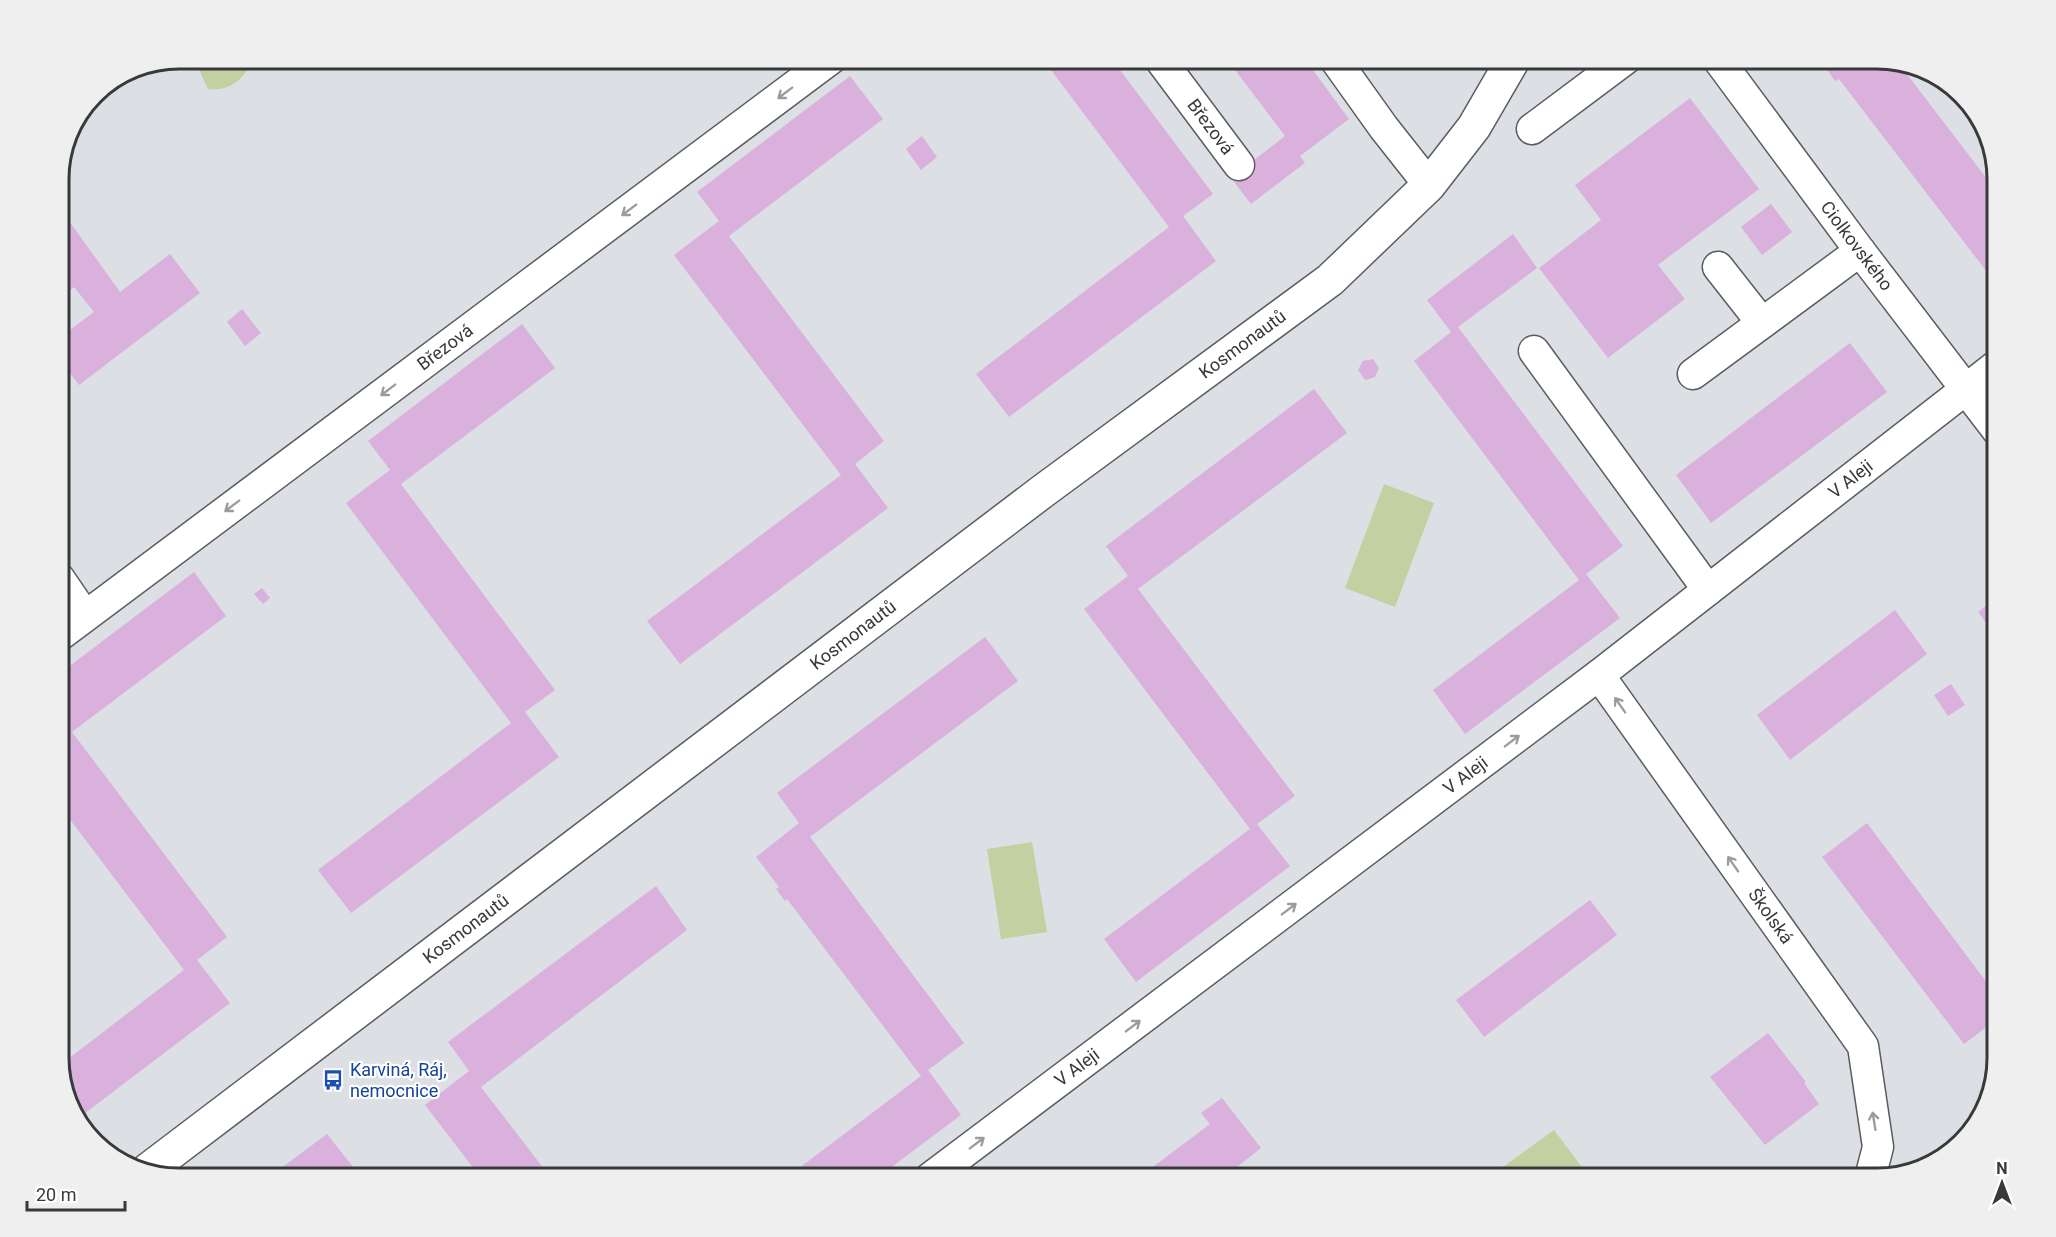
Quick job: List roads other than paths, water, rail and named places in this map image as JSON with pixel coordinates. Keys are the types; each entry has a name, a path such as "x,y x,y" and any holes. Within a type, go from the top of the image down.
{"street":[{"name":"Březová","path":"69,628 817,69"},
{"name":"Březová","path":"1167,69 1239,165"},
{"path":"1342,69 1429,185"},
{"name":"Kosmonautů","path":"155,1165 1043,491 1330,280 1429,185 1474,127 1508,69"},
{"path":"1532,129 1612,69"},
{"name":"Ciolkovského","path":"1725,69 1987,417"},
{"path":"1693,374 1860,251"},
{"path":"1718,267 1762,323"},
{"path":"1534,351 1708,590"},
{"name":"V Aleji","path":"945,1168 1599,675 1987,373"},
{"path":"69,593 85,616"},
{"name":"Školská","path":"1599,675 1863,1046 1878,1147 1873,1168"}],"place":[{"name":"Karviná, Ráj, nemocnice","path":"333,1080"}]}
